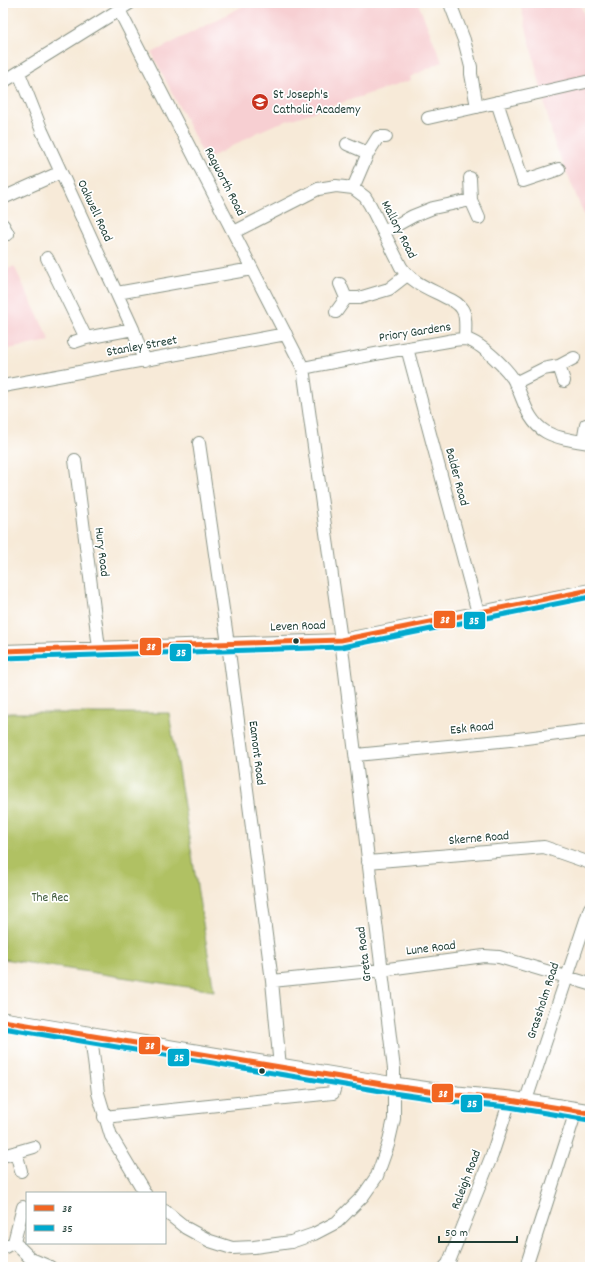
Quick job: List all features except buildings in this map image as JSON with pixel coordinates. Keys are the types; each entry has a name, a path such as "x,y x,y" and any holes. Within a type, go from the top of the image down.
{"street":[{"path":"3,82 130,3"},
{"path":"451,6 464,40 471,67 471,74 478,107"},
{"name":"Ragworth Road","path":"119,10 303,368"},
{"name":"Oakwell Road","path":"19,73 42,131 133,329 144,361"},
{"path":"428,118 590,81"},
{"path":"497,102 523,181 559,169"},
{"path":"234,232 318,189 336,186 353,188 368,153 378,137 386,137"},
{"path":"347,144 368,153"},
{"path":"3,198 61,172"},
{"path":"470,178 471,200 479,218"},
{"name":"Mallory Road","path":"353,188 365,197 401,267 407,275 418,283 454,302 462,308 465,339"},
{"path":"384,232 413,216 433,208 471,200"},
{"path":"47,258 86,338"},
{"path":"117,293 252,269"},
{"path":"346,298 359,298 388,289 407,275"},
{"path":"340,284 346,298"},
{"path":"336,312 346,298"},
{"path":"74,342 86,338 133,329"},
{"name":"Stanley Street","path":"3,386 286,334"},
{"name":"Priory Gardens","path":"303,368 407,348 465,339 479,346 490,354 515,383 522,403 533,421 546,432 565,438 587,442 586,425"},
{"name":"Balder Road","path":"407,348 478,613"},
{"path":"515,383 543,369 559,366 574,358"},
{"path":"559,366 564,381"},
{"name":"Greta Road","path":"166,1212 186,1228 210,1241 232,1248 254,1247 291,1242 314,1234 337,1222 363,1196 377,1176 388,1144 394,1119 394,1068 342,640 303,368"},
{"name":"Eamont Road","path":"199,443 228,644 272,981 280,1067"},
{"name":"Hury Road","path":"75,460 99,648"},
{"name":"Leven Road","path":"3,651 342,640 590,590"},
{"name":"Esk Road","path":"356,755 510,740 590,730"},
{"name":"Skerne Road","path":"368,862 544,847 590,863"},
{"name":"Grassholm Road","path":"517,1102 567,976 590,908"},
{"name":"Lune Road","path":"272,981 381,970 484,956 499,957 590,984"},
{"path":"3,1021 394,1086 583,1112 526,1267"},
{"path":"92,1036 98,1093 110,1136 144,1192"},
{"path":"104,1117 333,1093 338,1076"},
{"name":"Raleigh Road","path":"445,1267 448,1264 492,1155 517,1102"},
{"path":"3,1156 34,1147"},
{"path":"16,1152 21,1171"},
{"path":"3,1248 14,1242 23,1206"},
{"path":"14,1242 32,1259 50,1267"}],"shaded area":[{"name":"St Joseph's Catholic Academy","path":"249,3 314,3 317,10 337,3 418,3 442,62 410,77 411,80 274,125 206,160 152,53"},
{"path":"520,3 580,3 590,33 590,229 554,142"},
{"path":"14,266 50,341 3,350 3,272"}],"green space":[{"name":"The Rec","path":"3,713 169,713 214,991 3,959"}],"transit line":[{"name":"38","path":"3,651 341,640 590,590"},
{"name":"35","path":"3,658 342,647 590,597"},
{"name":"38","path":"3,1021 394,1086 457,1095 510,1100 590,1113"},
{"name":"35","path":"3,1028 393,1093 456,1102 509,1107 589,1120"}],"place":[{"name":"St Joseph's Catholic Academy","path":"260,102"}]}
